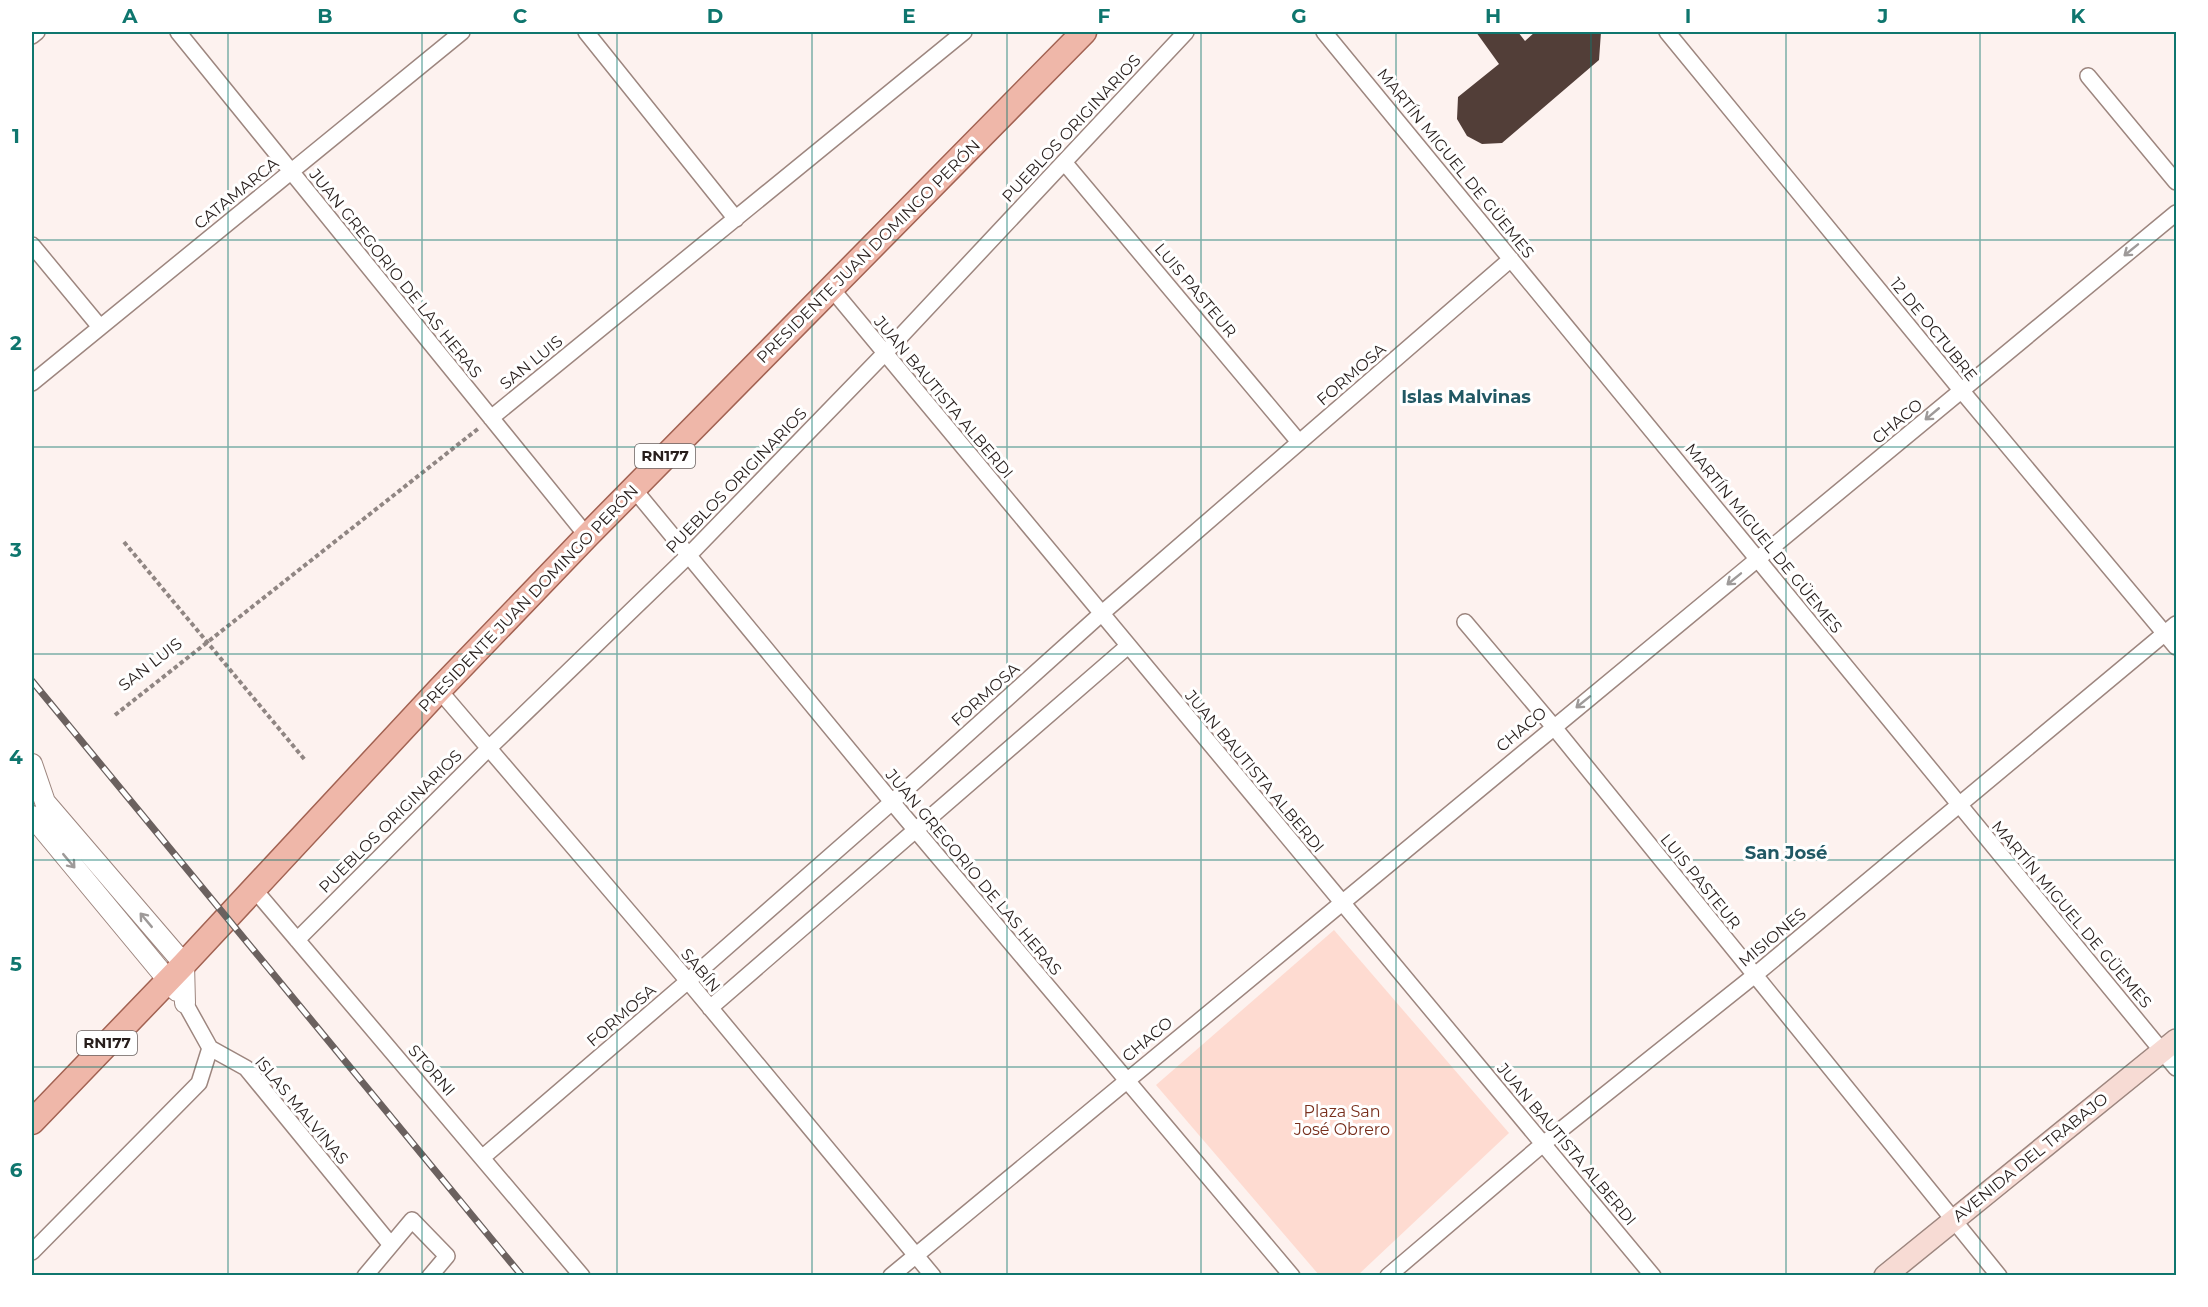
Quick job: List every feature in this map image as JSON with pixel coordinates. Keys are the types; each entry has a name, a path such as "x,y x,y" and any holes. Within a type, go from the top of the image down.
{"main road":[{"name":"PRESIDENTE JUAN DOMINGO PERÓN","path":"32,1122 176,972 439,690 633,488 1084,32"},
{"name":"AVENIDA DEL TRABAJO","path":"1885,1275 1953,1220 2172,1053"}],"street":[{"path":"32,36 37,32"},
{"name":"JUAN GREGORIO DE LAS HERAS","path":"178,32 587,536"},
{"name":"CATAMARCA","path":"32,382 462,32"},
{"path":"586,32 736,219"},
{"name":"PUEBLOS ORIGINARIOS","path":"297,940 489,748 689,555 885,353 1186,32"},
{"name":"MARTÍN MIGUEL DE GÜEMES","path":"1324,32 1958,804 2172,1053"},
{"name":"12 DE OCTUBRE","path":"1667,32 1961,390 2171,628 2176,647"},
{"name":"SAN LUIS","path":"491,418 736,219 956,34"},
{"path":"2088,76 2176,182"},
{"name":"LUIS PASTEUR","path":"1064,162 1299,442"},
{"name":"CHACO","path":"891,1275 1553,726 1759,560 2176,213"},
{"path":"32,245 100,327"},
{"name":"FORMOSA","path":"483,1157 892,802 1101,614 1511,259"},
{"name":"JUAN BAUTISTA ALBERDI","path":"831,288 1653,1275"},
{"name":"JUAN GREGORIO DE LAS HERAS","path":"633,488 916,831 1292,1275"},
{"name":"LUIS PASTEUR","path":"1465,622 1553,726 1999,1275"},
{"name":"MISIONES","path":"1388,1275 1543,1144 1755,975 2171,628"},
{"path":"710,1008 1128,646"},
{"name":"SABÍN","path":"439,690 688,981 933,1275"},
{"path":"32,1252 199,1083 210,1048 185,1003 176,972 45,802 33,775"},
{"path":"32,816 176,972"},
{"name":"STORNI","path":"254,889 582,1275"},
{"name":"ISLAS MALVINAS","path":"210,1048 246,1068 391,1245"},
{"path":"365,1275 412,1220 447,1256 430,1275"}],"path":[{"name":"SAN LUIS","path":"115,715 491,418"},
{"path":"124,542 305,760"}],"green space":[{"name":"Plaza San José Obrero","path":"1334,930 1509,1133 1358,1275 1319,1275 1156,1085"}],"building":[{"path":"1476,32 1518,32 1525,41 1535,32 1601,32 1599,60 1502,143 1482,144 1467,136 1457,119 1458,97 1499,64"}],"railway":[{"path":"32,681 522,1276"}],"district":[{"name":"Islas Malvinas","path":"1466,397"},
{"name":"San José","path":"1786,853"}]}
